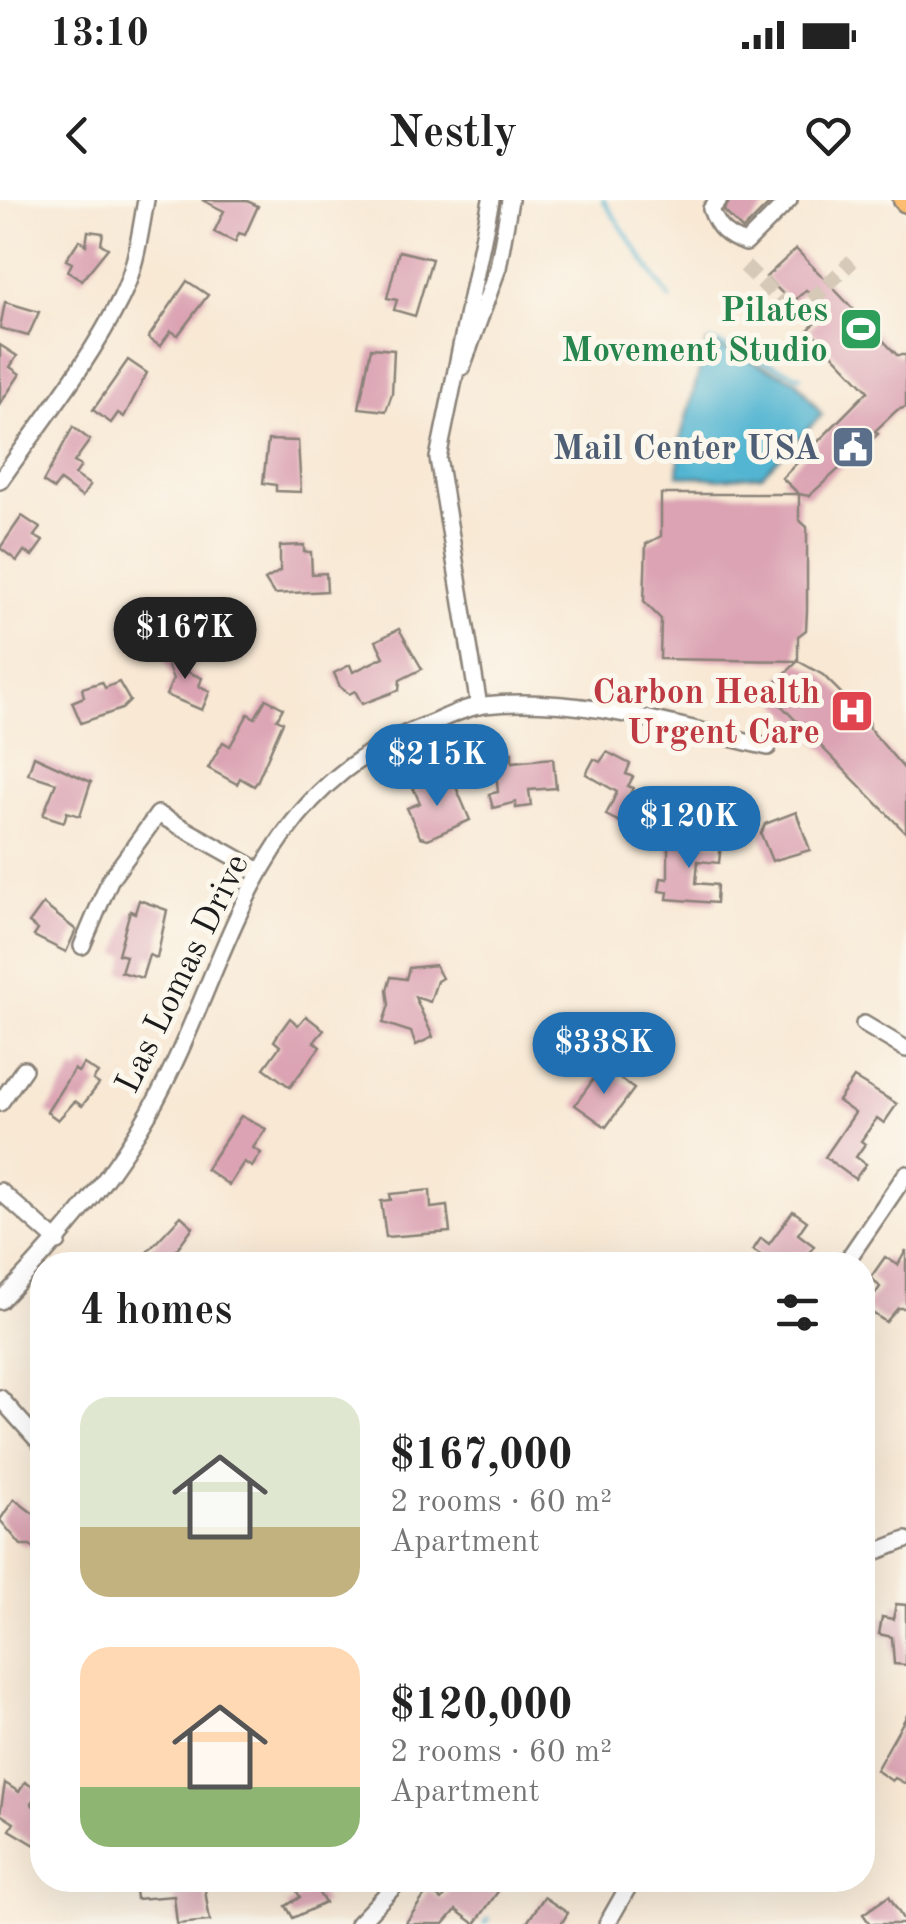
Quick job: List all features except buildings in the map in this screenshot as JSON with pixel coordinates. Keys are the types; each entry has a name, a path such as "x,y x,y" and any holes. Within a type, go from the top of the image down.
{"street":[{"path":"0,482 92,349 122,297 137,254 146,200"},
{"path":"491,200 438,458 479,706 588,707 768,747"},
{"path":"456,380 498,268 510,200"},
{"path":"719,200 711,209 715,222 725,233 746,243 789,200"},
{"name":"Las Lomas Drive","path":"48,1252 150,1111 258,870 326,786 382,742 479,706"},
{"path":"82,946 110,880 158,814 258,870"},
{"path":"864,1024 906,1049"},
{"path":"0,1103 24,1069"},
{"path":"853,1252 906,1174"},
{"path":"0,1191 58,1242"},
{"name":"Las Lomas Drive","path":"0,1301 30,1270"},
{"path":"0,1398 30,1432"},
{"path":"875,1553 906,1540"},
{"path":"358,1924 389,1892"},
{"path":"607,1924 625,1892"}],"water":[{"path":"707,343 796,380 822,415 762,475 720,479 678,475 680,440"}],"waterway":[{"path":"603,200 670,299"},
{"path":"711,341 800,376"},
{"path":"485,1924 489,1919"}],"tunnel":[{"path":"745,266 796,315 852,261"}],"place":[{"name":"Pilates Movement Studio","path":"861,329"},
{"name":"Mail Center USA","path":"853,447"},
{"name":"Carbon Health Urgent Care","path":"852,711"}]}
